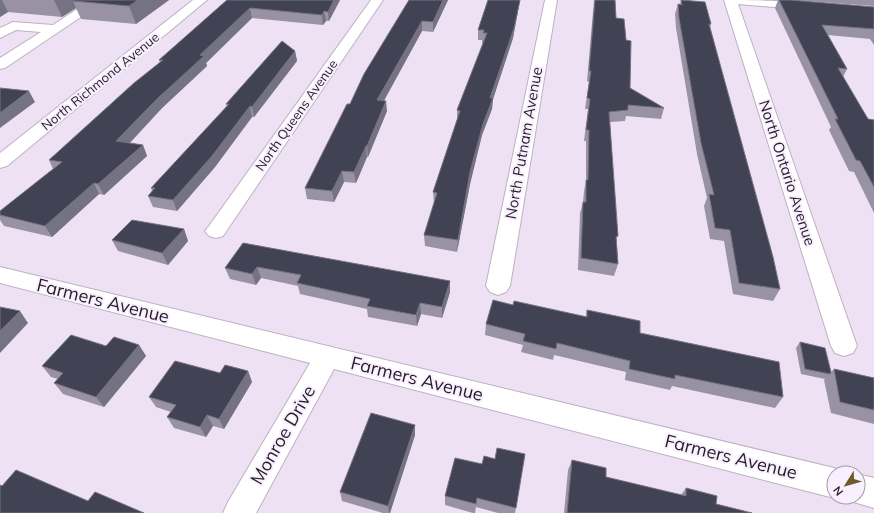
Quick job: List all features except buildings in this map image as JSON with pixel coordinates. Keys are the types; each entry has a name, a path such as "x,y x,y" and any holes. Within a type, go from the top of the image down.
{"street":[{"path":"0,65 100,0"},
{"name":"North Richmond Avenue","path":"0,162 201,0"},
{"name":"North Queens Avenue","path":"216,231 377,0"},
{"name":"North Putnam Avenue","path":"498,286 551,0"},
{"path":"730,0 821,7"},
{"name":"North Ontario Avenue","path":"730,0 844,346"},
{"path":"0,34 13,26 56,29"},
{"name":"Farmers Avenue","path":"0,275 826,481"},
{"name":"Monroe Drive","path":"239,513 328,357"}]}
